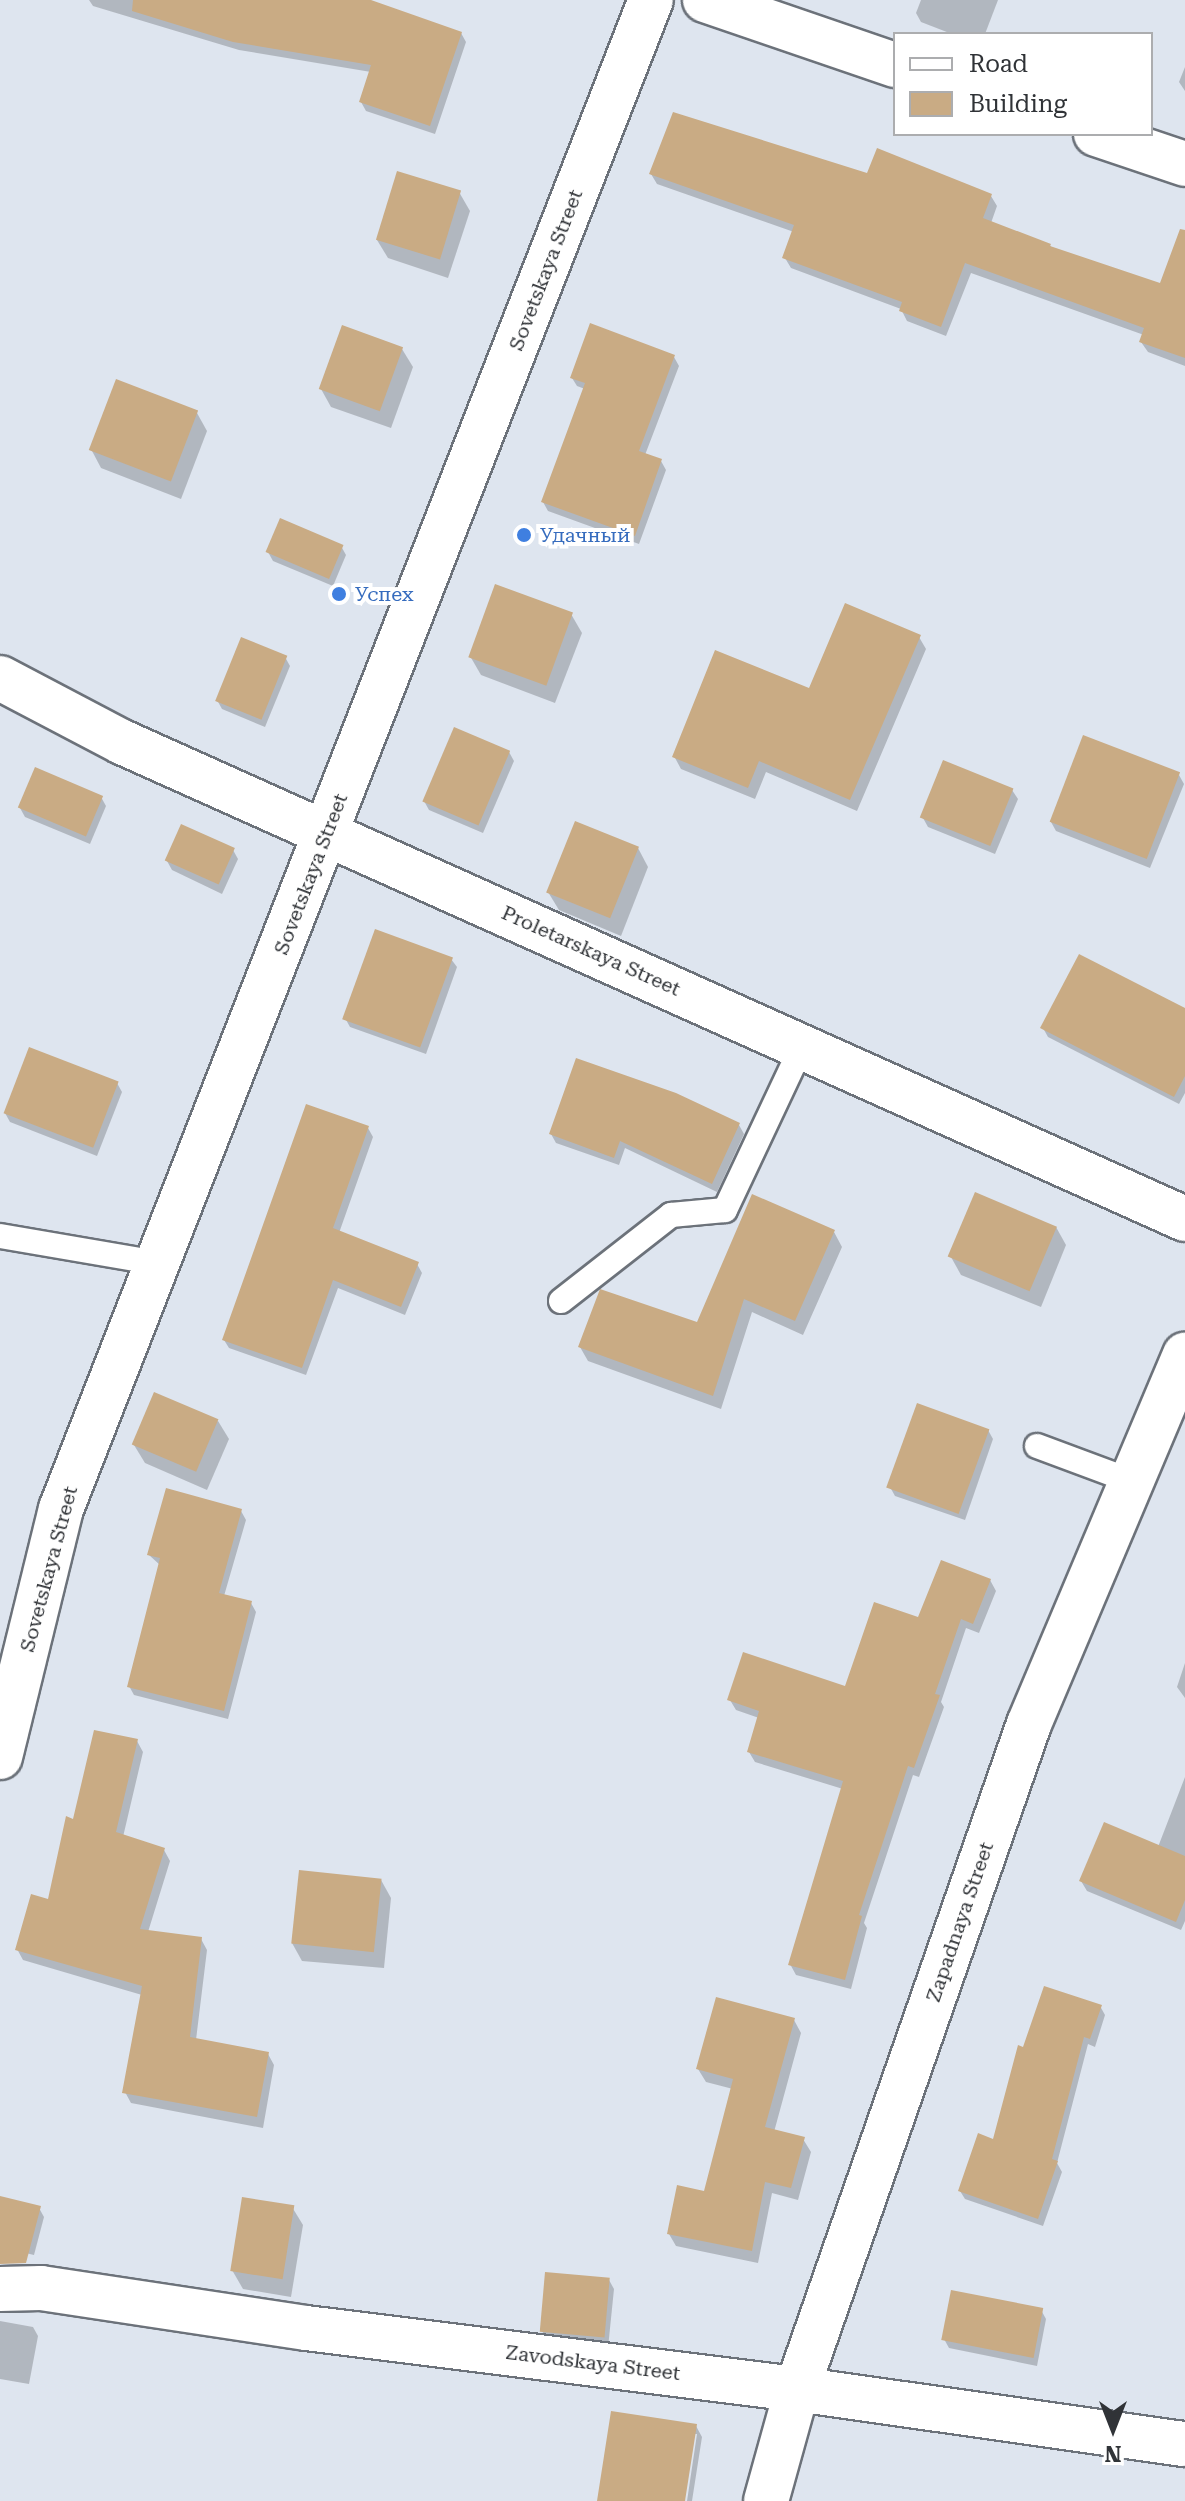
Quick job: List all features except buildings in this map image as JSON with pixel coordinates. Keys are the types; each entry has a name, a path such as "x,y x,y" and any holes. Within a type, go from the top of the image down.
{"street":[{"name":"Sovetskaya Street","path":"0,1757 6,1704 61,1509 651,0"},
{"path":"705,0 893,64"},
{"path":"1102,136 1185,164"},
{"name":"Proletarskaya Street","path":"0,678 122,742 1185,1219"},
{"name":"Zapadnaya Street","path":"766,2501 797,2389 1029,1724 1185,1355"},
{"name":"Zavodskaya Street","path":"0,2289 41,2288 306,2328 797,2389 1185,2444"}],"lane":[{"path":"561,1301 671,1215 725,1210 802,1046"},
{"path":"0,1236 158,1263"},
{"path":"1037,1446 1131,1481"}],"place":[{"name":"Удачный","path":"524,535"},
{"name":"Успех","path":"339,594"}]}
